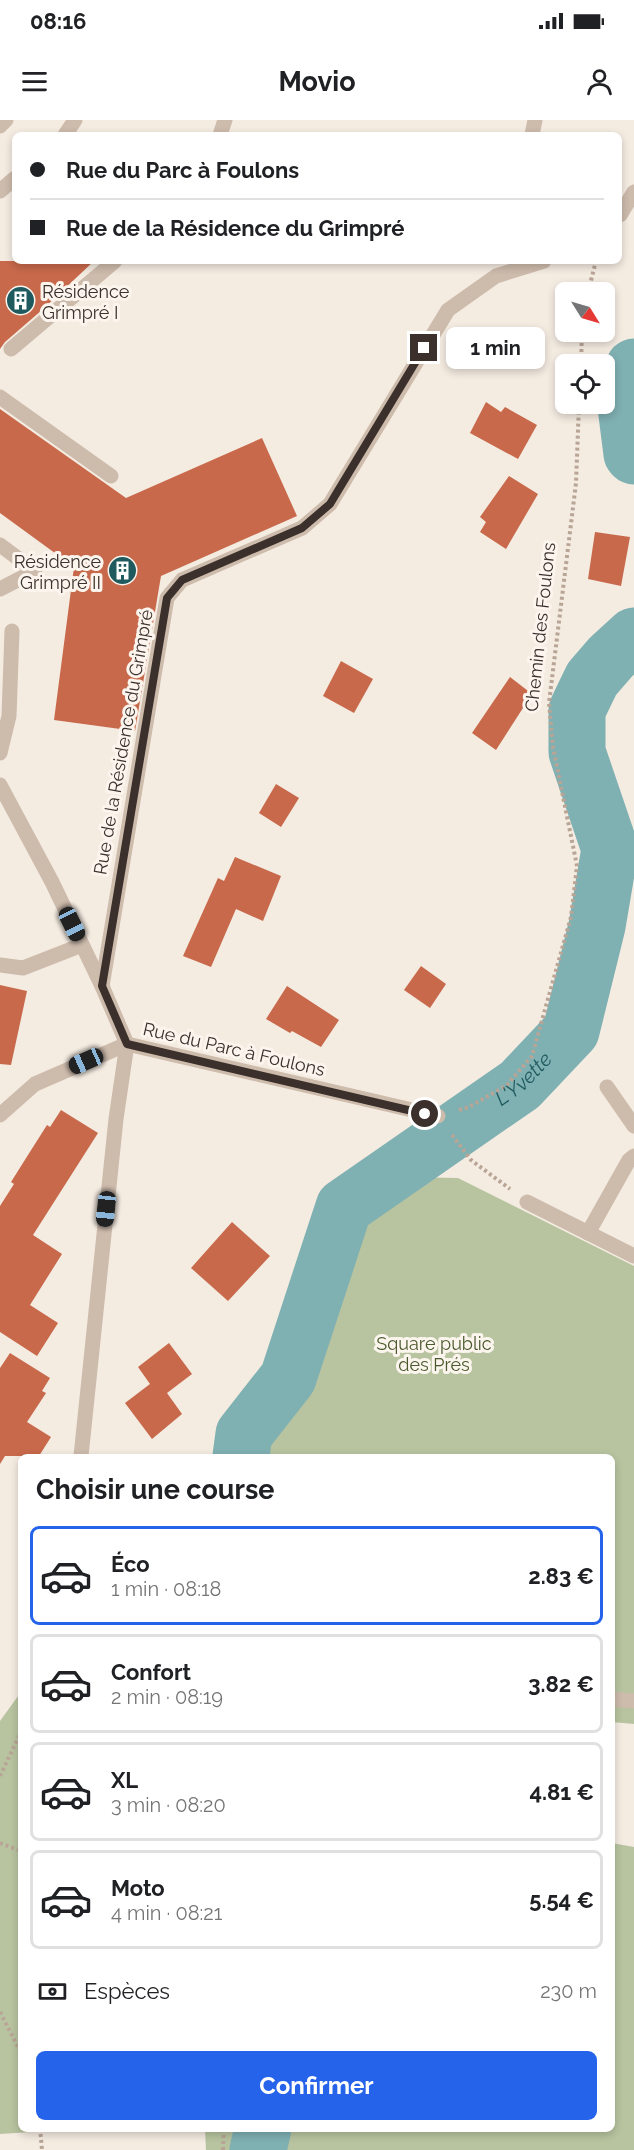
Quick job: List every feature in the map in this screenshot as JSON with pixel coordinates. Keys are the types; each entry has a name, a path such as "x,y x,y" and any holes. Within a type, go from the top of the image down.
{"street":[{"path":"0,126 6,120"},
{"path":"0,191 12,181"},
{"path":"622,212 634,192"},
{"path":"11,349 111,264"},
{"name":"Rue de la Résidence du Grimpré","path":"102,986 167,598 182,580 302,528 330,504 448,310 496,276 534,264"},
{"path":"0,397 111,476"},
{"path":"0,545 35,571 0,589"},
{"path":"0,753 9,716 12,631"},
{"name":"Rue du Parc à Foulons","path":"0,786 52,882 127,1044 442,1122"},
{"path":"0,966 23,968 82,945"},
{"path":"0,1115 35,1083 127,1044"},
{"path":"81,1454 116,1119 127,1044"},
{"path":"607,1087 634,1126"},
{"path":"588,1233 629,1160 634,1156"},
{"path":"527,1202 634,1256"},
{"path":"615,1699 634,1701"}],"path":[{"path":"591,282 595,264"},
{"name":"Chemin des Foulons","path":"442,1122 507,1084 532,1056 571,917 578,866 553,747 549,703 576,483 579,414"},
{"path":"442,1122 471,1160 527,1202"},
{"path":"0,1776 18,1738"},
{"path":"0,1843 18,1850"},
{"path":"0,2012 18,2047"},
{"path":"40,2132 42,2150"},
{"path":"224,2150 225,2132"}],"green space":[{"name":"Square public des Prés","path":"404,1177 458,1178 634,1266 634,1724 615,1722 615,1454 236,1454 299,1374 354,1214"},
{"path":"18,1696 18,2132 32,2132 0,2134 0,1721"},
{"path":"615,1844 634,1847 634,2150 206,2150 205,2132 615,2132"}],"building":[{"name":"Résidence Grimpré I","path":"0,261 12,261 12,264 91,264 5,342 0,349"},
{"path":"486,402 501,412 505,407 537,425 518,459 470,433"},
{"name":"Résidence Grimpré II","path":"0,409 126,498 262,438 297,516 161,576 135,731 54,720 74,567 0,513"},
{"path":"509,476 538,494 506,549 480,532 486,522 480,517"},
{"path":"595,532 630,537 621,586 588,579"},
{"path":"341,661 373,679 354,713 323,696"},
{"path":"510,677 532,694 496,750 472,733"},
{"path":"276,784 299,798 281,827 259,813"},
{"path":"235,857 281,876 263,921 236,909 211,967 183,956 218,878 224,881"},
{"path":"421,966 446,984 430,1008 404,990"},
{"path":"0,985 27,991 11,1065 0,1064"},
{"path":"287,986 339,1020 321,1047 266,1019"},
{"path":"61,1110 98,1133 33,1235 62,1254 30,1305 58,1323 37,1356 0,1332 0,1206 14,1184 11,1182 47,1125 50,1127"},
{"path":"232,1222 270,1256 228,1301 191,1268"},
{"path":"169,1343 192,1374 167,1393 182,1414 152,1439 125,1403 150,1384 138,1367"},
{"path":"10,1353 50,1378 42,1391 46,1393 27,1422 51,1437 40,1454 5,1456 0,1464 0,1368"}],"waterway":[{"name":"L'Yvette","path":"634,367 624,391 634,456"},
{"name":"L'Yvette","path":"241,1454 244,1434 288,1378 344,1207 520,1085 571,1031 597,926 610,849 577,752 577,710 592,679 634,636"},
{"name":"L'Yvette","path":"258,2150 262,2132"}],"place":[{"name":"Résidence Grimpré I","path":"21,301"},
{"name":"Résidence Grimpré II","path":"122,571"}],"route":[{"path":"424,348 330,504 302,528 182,580 167,598 102,986 127,1044 425,1114"}]}
